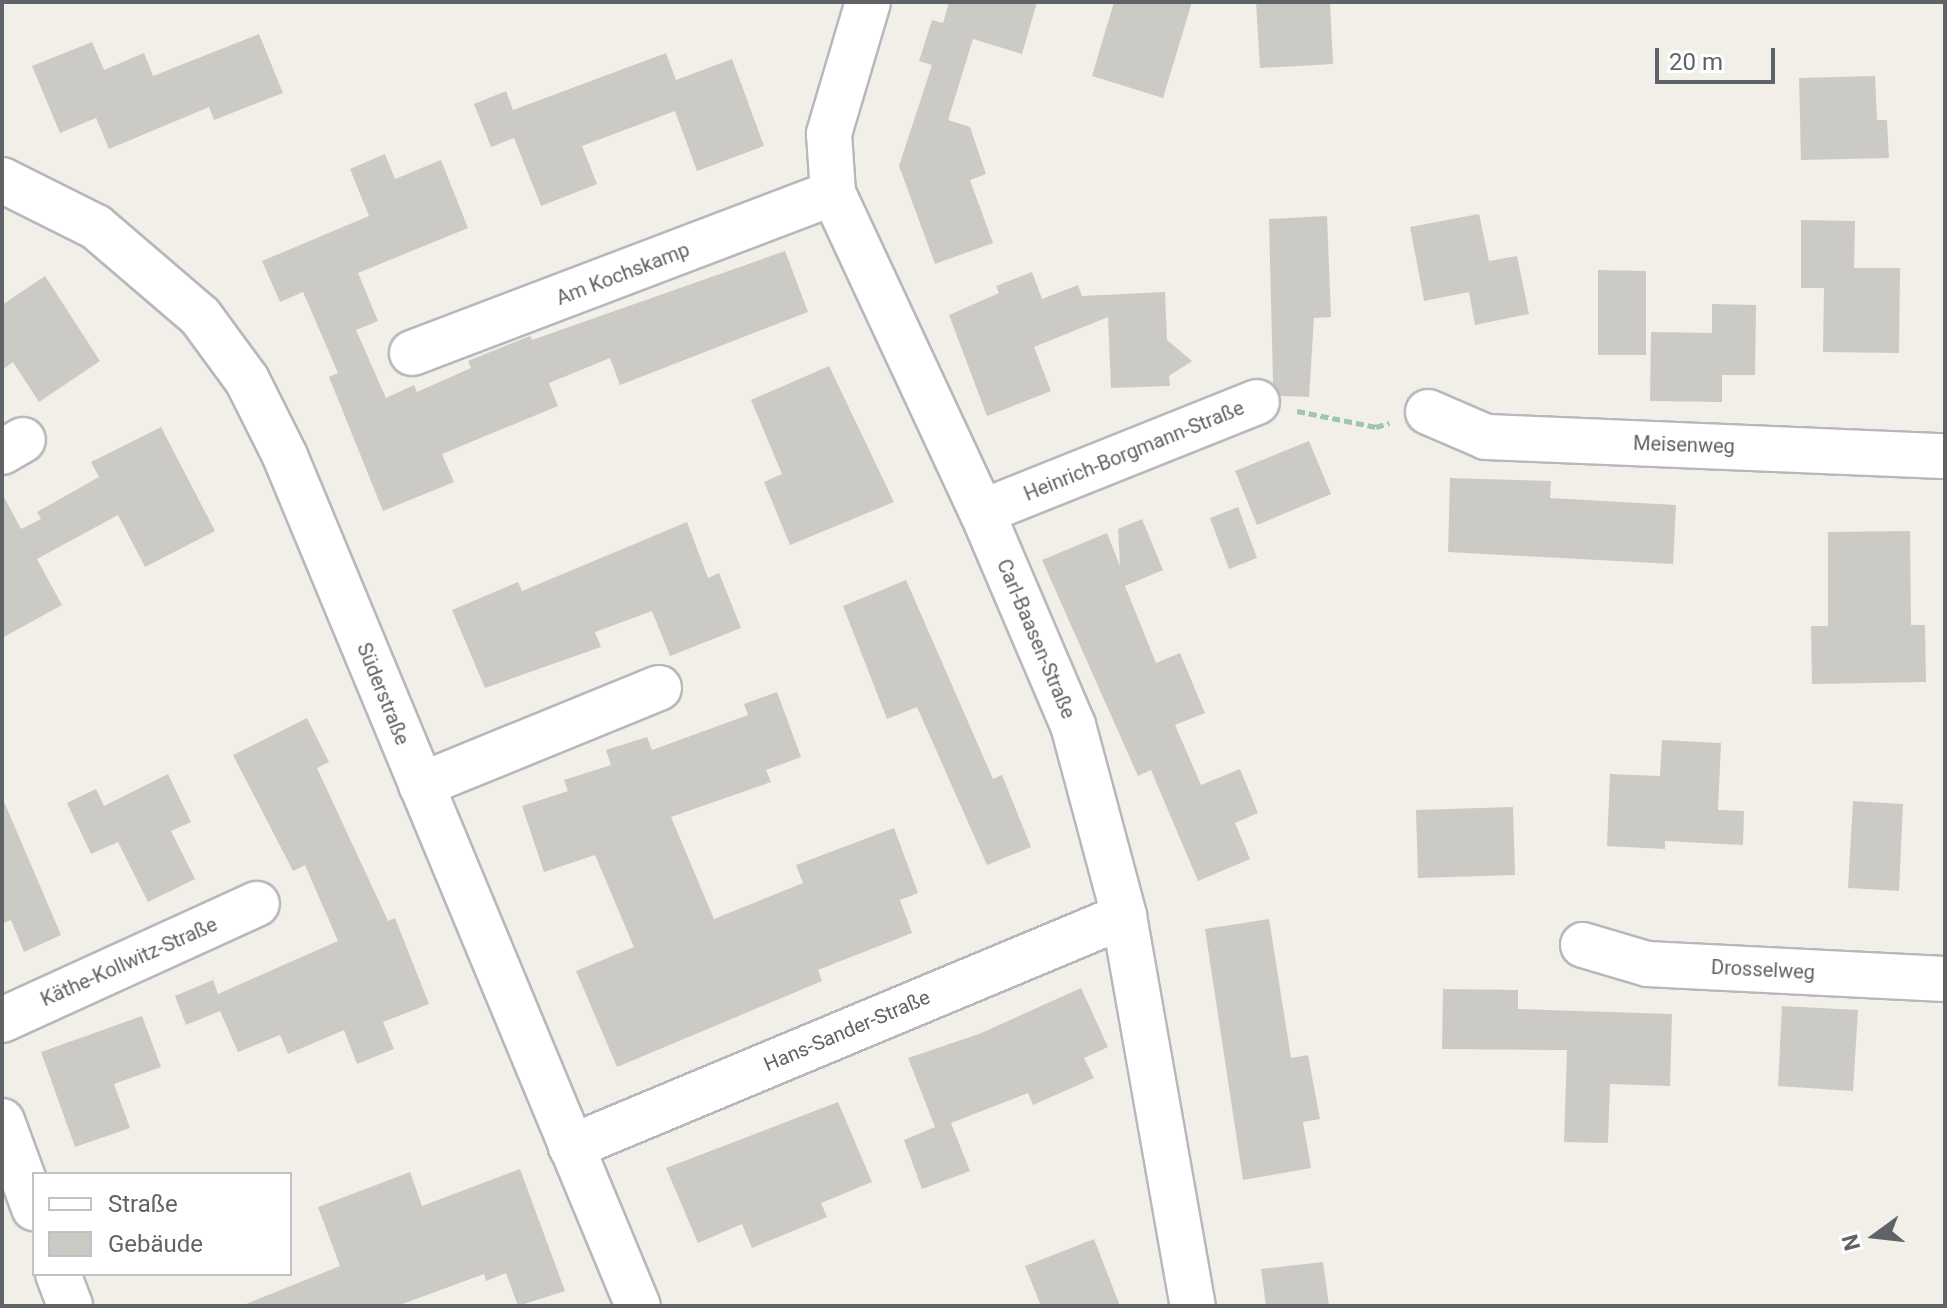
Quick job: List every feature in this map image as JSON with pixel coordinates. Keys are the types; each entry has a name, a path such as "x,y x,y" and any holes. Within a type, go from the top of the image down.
{"street":[{"name":"Carl-Baasen-Straße","path":"868,2 829,134 833,193 982,512 1073,725 1124,916 1193,1306"},
{"name":"Süderstraße","path":"2,180 96,227 200,316 247,380 285,456 638,1306"},
{"name":"Am Kochskamp","path":"412,353 833,193"},
{"name":"Heinrich-Borgmann-Straße","path":"982,512 1257,402"},
{"name":"Meisenweg","path":"1428,412 1486,437 1945,456"},
{"path":"421,785 659,688"},
{"name":"Käthe-Kollwitz-Straße","path":"2,1020 257,904"},
{"name":"Hans-Sander-Straße","path":"571,1147 1124,916"},
{"name":"Drosselweg","path":"1583,945 1647,964 1945,979"},
{"path":"2,1121 32,1203"},
{"path":"59,1276 70,1306"}],"path":[{"name":"Heinrich-Borgmann-Straße","path":"1257,402 1376,427 1428,412"}],"building":[{"path":"949,2 1037,2 1022,54 973,39 948,120 970,127 986,174 970,180 993,243 935,264 899,166 932,65 919,61 932,20 943,23"},
{"path":"1114,2 1192,2 1163,98 1092,76"},
{"path":"1256,2 1330,2 1333,64 1260,68"},
{"path":"259,34 283,93 214,120 209,107 109,149 96,118 60,133 32,66 92,42 104,70 144,53 153,76"},
{"path":"666,53 676,80 732,59 764,146 697,171 675,111 582,146 597,184 541,206 514,138 491,147 474,104 506,91 513,110"},
{"path":"1875,76 1877,120 1887,120 1889,158 1801,160 1799,78"},
{"path":"385,154 395,179 441,160 468,228 358,273 378,321 356,330 386,398 414,385 417,392 471,368 468,361 530,336 532,340 785,251 808,312 620,385 610,358 549,383 558,406 442,454 454,482 383,511 329,377 338,373 303,292 280,302 262,261 369,216 350,169"},
{"path":"1479,214 1489,261 1517,256 1529,314 1475,325 1469,292 1424,301 1410,227"},
{"path":"1327,216 1331,317 1314,318 1309,397 1281,396 1273,383 1269,219"},
{"path":"1801,220 1855,221 1854,268 1900,268 1899,353 1823,352 1824,288 1801,288"},
{"path":"1598,270 1646,271 1646,355 1598,355"},
{"path":"1032,272 1042,299 1078,285 1082,296 1165,292 1167,340 1192,361 1169,376 1170,386 1111,388 1108,317 1034,347 1051,391 987,416 949,315 999,293 996,286"},
{"path":"45,276 100,361 39,402 13,362 2,370 2,305"},
{"path":"1712,304 1756,305 1755,375 1722,375 1722,402 1650,401 1651,332 1712,333"},
{"path":"829,366 894,502 790,545 764,482 782,474 751,400"},
{"path":"161,427 215,531 145,567 118,515 37,559 62,605 2,638 2,493 21,529 41,519 37,512 99,477 91,462"},
{"path":"1309,441 1331,494 1257,525 1235,471"},
{"path":"1450,478 1551,481 1550,498 1676,505 1673,564 1448,552"},
{"path":"1238,507 1257,558 1229,569 1210,518"},
{"path":"1142,519 1163,570 1125,586 1156,663 1180,653 1205,713 1175,725 1201,785 1240,769 1258,813 1235,823 1250,859 1198,881 1151,770 1138,776 1042,560 1107,533 1120,566 1118,529"},
{"path":"687,522 708,578 719,573 741,628 670,656 652,611 595,632 601,647 485,688 452,610 518,582 522,591"},
{"path":"1910,531 1911,625 1925,625 1926,682 1812,684 1811,626 1828,626 1828,532"},
{"path":"906,580 993,779 1002,775 1031,847 987,865 917,707 887,719 843,606"},
{"path":"777,692 801,757 766,770 771,782 671,817 714,919 803,883 796,865 894,828 918,893 900,900 912,933 818,970 822,981 617,1067 576,971 634,947 595,855 544,872 522,806 568,791 564,780 611,765 606,750 647,737 652,750 748,715 744,704"},
{"path":"307,718 329,762 317,768 388,921 395,918 429,1004 383,1022 394,1049 357,1064 344,1030 288,1054 280,1035 238,1052 220,1011 186,1025 175,996 213,980 218,994 338,941 305,865 293,871 233,755"},
{"path":"1662,740 1721,743 1718,810 1744,811 1743,845 1665,841 1665,849 1607,846 1610,774 1660,776"},
{"path":"168,774 191,822 171,831 195,879 148,902 118,842 91,854 67,803 96,789 104,806"},
{"path":"2,797 61,935 24,952 11,920 2,924"},
{"path":"1853,801 1903,804 1899,891 1848,888"},
{"path":"1513,807 1515,875 1418,878 1416,810"},
{"path":"1269,919 1291,1058 1308,1055 1320,1119 1303,1122 1311,1168 1243,1180 1205,929"},
{"path":"1081,988 1108,1047 1084,1058 1094,1078 1033,1105 1028,1093 951,1123 970,1171 922,1189 904,1140 935,1127 908,1058 979,1034"},
{"path":"1443,989 1518,990 1518,1009 1672,1014 1670,1086 1610,1084 1608,1143 1564,1142 1567,1050 1442,1049"},
{"path":"1782,1006 1858,1010 1853,1091 1778,1086"},
{"path":"142,1016 161,1067 114,1084 130,1128 75,1147 41,1052"},
{"path":"838,1102 872,1182 821,1203 827,1217 752,1248 742,1224 698,1243 666,1168"},
{"path":"520,1169 565,1291 518,1306 506,1273 486,1281 484,1274 397,1306 241,1306 340,1266 318,1207 410,1172 422,1206"},
{"path":"1094,1239 1120,1306 1041,1306 1025,1266"},
{"path":"1323,1262 1329,1306 1266,1306 1261,1269"}]}
